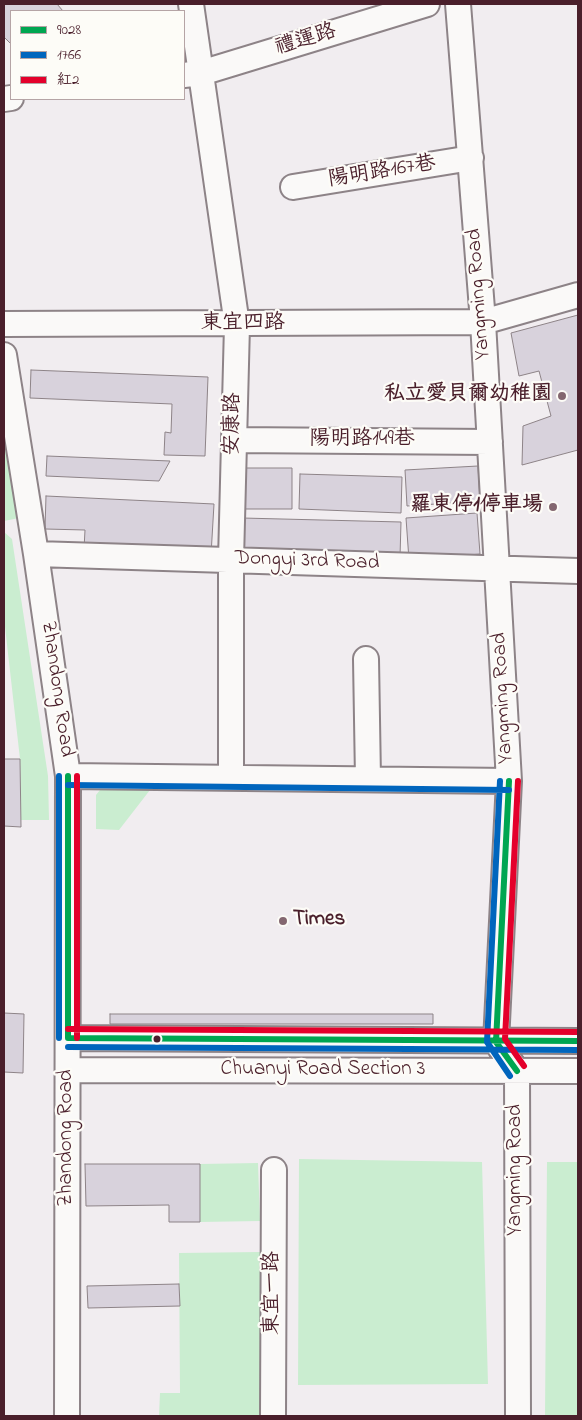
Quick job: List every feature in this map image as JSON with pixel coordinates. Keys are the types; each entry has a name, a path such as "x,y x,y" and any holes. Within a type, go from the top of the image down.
{"street":[{"name":"安康路","path":"191,4 192,74 237,325 231,560 231,778"},
{"name":"禮運路","path":"192,74 427,4"},
{"name":"Yangming Road","path":"458,4 483,322 509,781 496,1042"},
{"name":"陽明路167巷","path":"293,187 471,158"},
{"name":"東宜四路","path":"4,324 237,325 483,322 578,295"},
{"name":"Zhandong Road","path":"4,355 36,554 68,776 67,1416"},
{"name":"陽明路149巷","path":"234,440 490,442"},
{"name":"Dongyi 3rd Road","path":"36,554 578,571"},
{"path":"366,659 368,779"},
{"path":"68,776 509,781"},
{"name":"Chuanyi Road Section 3","path":"68,1038 578,1041"},
{"path":"496,1042 517,1071"},
{"name":"Chuanyi Road Section 3","path":"68,1070 578,1071"},
{"name":"Yangming Road","path":"517,1071 518,1416"},
{"name":"東宜一路","path":"274,1170 274,1416"}],"green space":[{"path":"4,437 19,518 4,521"},
{"path":"4,532 12,539 48,776 49,820 21,820 20,759 4,618"},
{"path":"100,790 150,790 119,830 96,829 96,795"},
{"path":"299,1159 482,1162 488,1384 298,1385"},
{"path":"547,1162 578,1162 578,1416 545,1416"},
{"path":"258,1163 260,1221 200,1222 200,1164"},
{"path":"260,1252 260,1416 159,1416 160,1393 180,1393 179,1253"}],"building":[{"path":"4,4 57,4 62,10 10,10 10,43 4,37"},
{"name":"私立愛貝爾幼稚園","path":"578,315 578,450 522,465 523,426 551,416 539,371 519,376 511,333"},
{"path":"31,370 208,377 205,456 164,455 165,432 171,433 172,404 30,398"},
{"path":"47,456 170,461 159,481 46,476"},
{"path":"478,466 480,501 407,506 405,470"},
{"path":"240,468 292,468 292,509 240,509"},
{"path":"300,474 402,477 401,513 299,509"},
{"path":"46,496 214,504 211,555 84,549 85,530 45,529"},
{"path":"477,513 480,554 409,560 406,518"},
{"path":"242,518 401,522 400,557 241,553"},
{"path":"4,759 20,759 21,827 4,826"},
{"path":"4,1013 24,1014 23,1073 4,1072"},
{"path":"110,1014 433,1014 433,1024 110,1024"},
{"path":"85,1164 200,1164 200,1222 169,1222 169,1205 86,1206"},
{"path":"179,1284 180,1306 88,1308 87,1286"}],"transit line":[{"name":"1766","path":"59,776 59,1038"},
{"name":"9028","path":"68,776 68,1038"},
{"name":"紅2","path":"77,776 77,1038"},
{"name":"1766","path":"500,781 487,1042 510,1076"},
{"name":"9028","path":"509,781 496,1042 517,1071"},
{"name":"紅2","path":"518,781 505,1039 524,1066"},
{"name":"1766","path":"68,785 509,790"},
{"name":"紅2","path":"68,1029 578,1032"},
{"name":"9028","path":"68,1038 578,1041"},
{"name":"1766","path":"68,1047 578,1050"}],"place":[{"name":"私立愛貝爾幼稚園","path":"562,396"},
{"name":"羅東停1停車場","path":"553,507"},
{"name":"Times","path":"283,921"}]}
